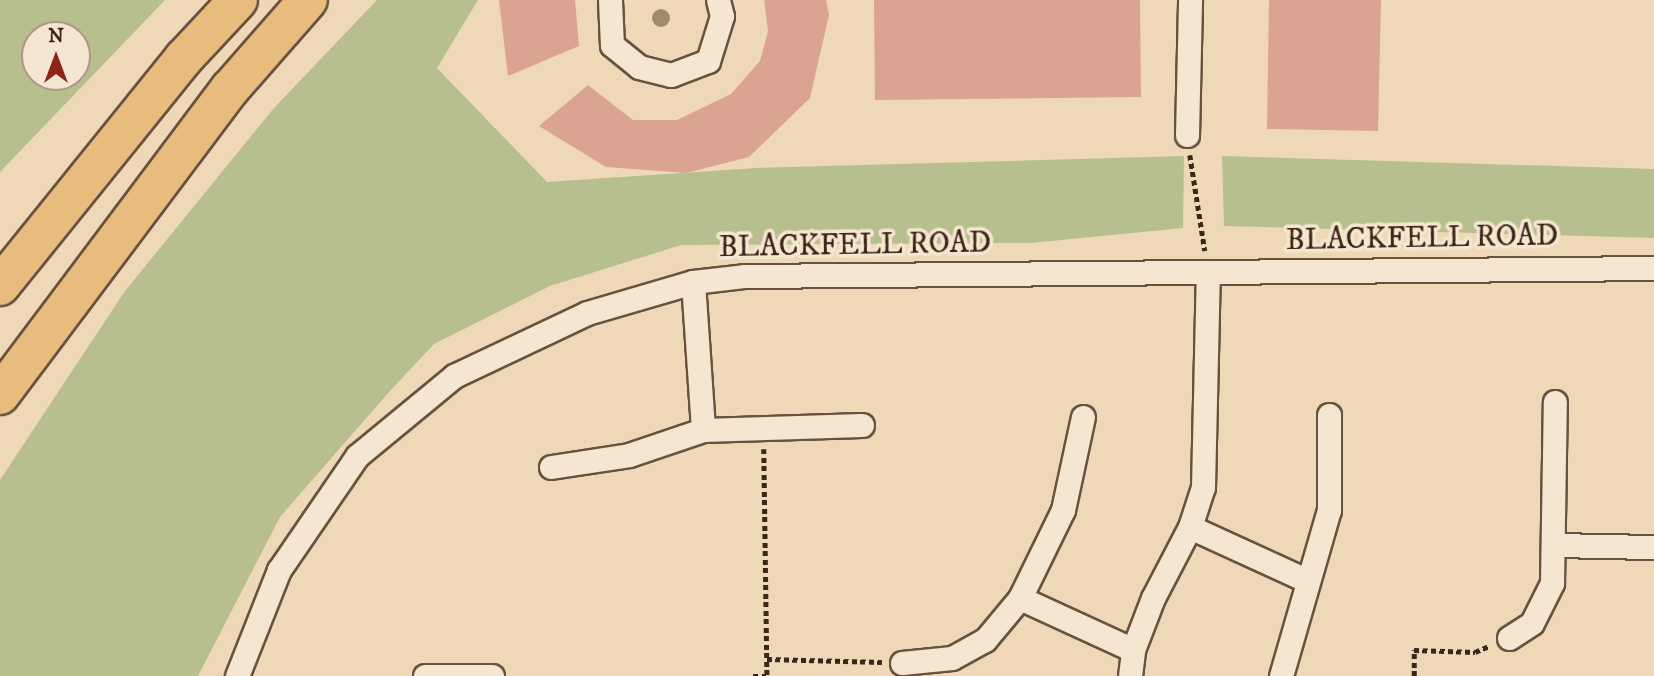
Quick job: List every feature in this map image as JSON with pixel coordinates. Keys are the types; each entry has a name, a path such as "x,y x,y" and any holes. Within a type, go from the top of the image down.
{"highway":[{"path":"0,286 184,58 239,0"},
{"path":"0,395 230,89 308,0"}],"street":[{"path":"610,0 612,45 639,67 671,75 708,61 722,16 718,0"},
{"path":"1187,135 1190,0"},
{"name":"BLACKFELL ROAD","path":"237,676 279,570 358,456 454,376 587,313 693,282 744,276 1654,268"},
{"path":"1130,676 1133,650 1190,527 1203,487 1208,437 1208,272"},
{"path":"693,282 704,430"},
{"path":"1509,638 1532,623 1552,583 1555,545 1555,402"},
{"path":"1281,676 1306,580 1329,510 1329,415"},
{"path":"902,663 952,658 985,640 1020,598 1063,510 1083,418"},
{"path":"551,467 629,455 704,430 862,425"},
{"path":"1190,527 1306,580"},
{"path":"1555,545 1654,547"},
{"path":"1020,598 1133,650"},
{"path":"425,676 492,676"}],"path":[{"path":"1187,135 1208,272"},
{"path":"753,676 767,676 764,427"},
{"path":"1413,676 1414,650 1475,652 1509,638"},
{"path":"767,659 902,663"}],"green space":[{"path":"0,0 165,0 91,77 91,21 21,21 21,91 78,91 0,172"},
{"path":"377,0 478,0 437,68 547,182 757,168 1184,156 1183,228 1031,243 681,245 550,286 434,344 389,392 280,517 198,676 0,676 0,480 125,291 274,108"},
{"path":"1222,156 1654,169 1654,238 1224,226"}],"building":[{"path":"499,0 575,0 579,46 508,76"},
{"path":"764,0 826,0 829,15 810,98 749,157 686,173 606,167 539,126 588,85 633,120 677,120 731,94 760,61 768,31"},
{"path":"874,0 1140,0 1141,97 875,100"},
{"path":"1269,0 1381,0 1378,131 1267,129"}]}
